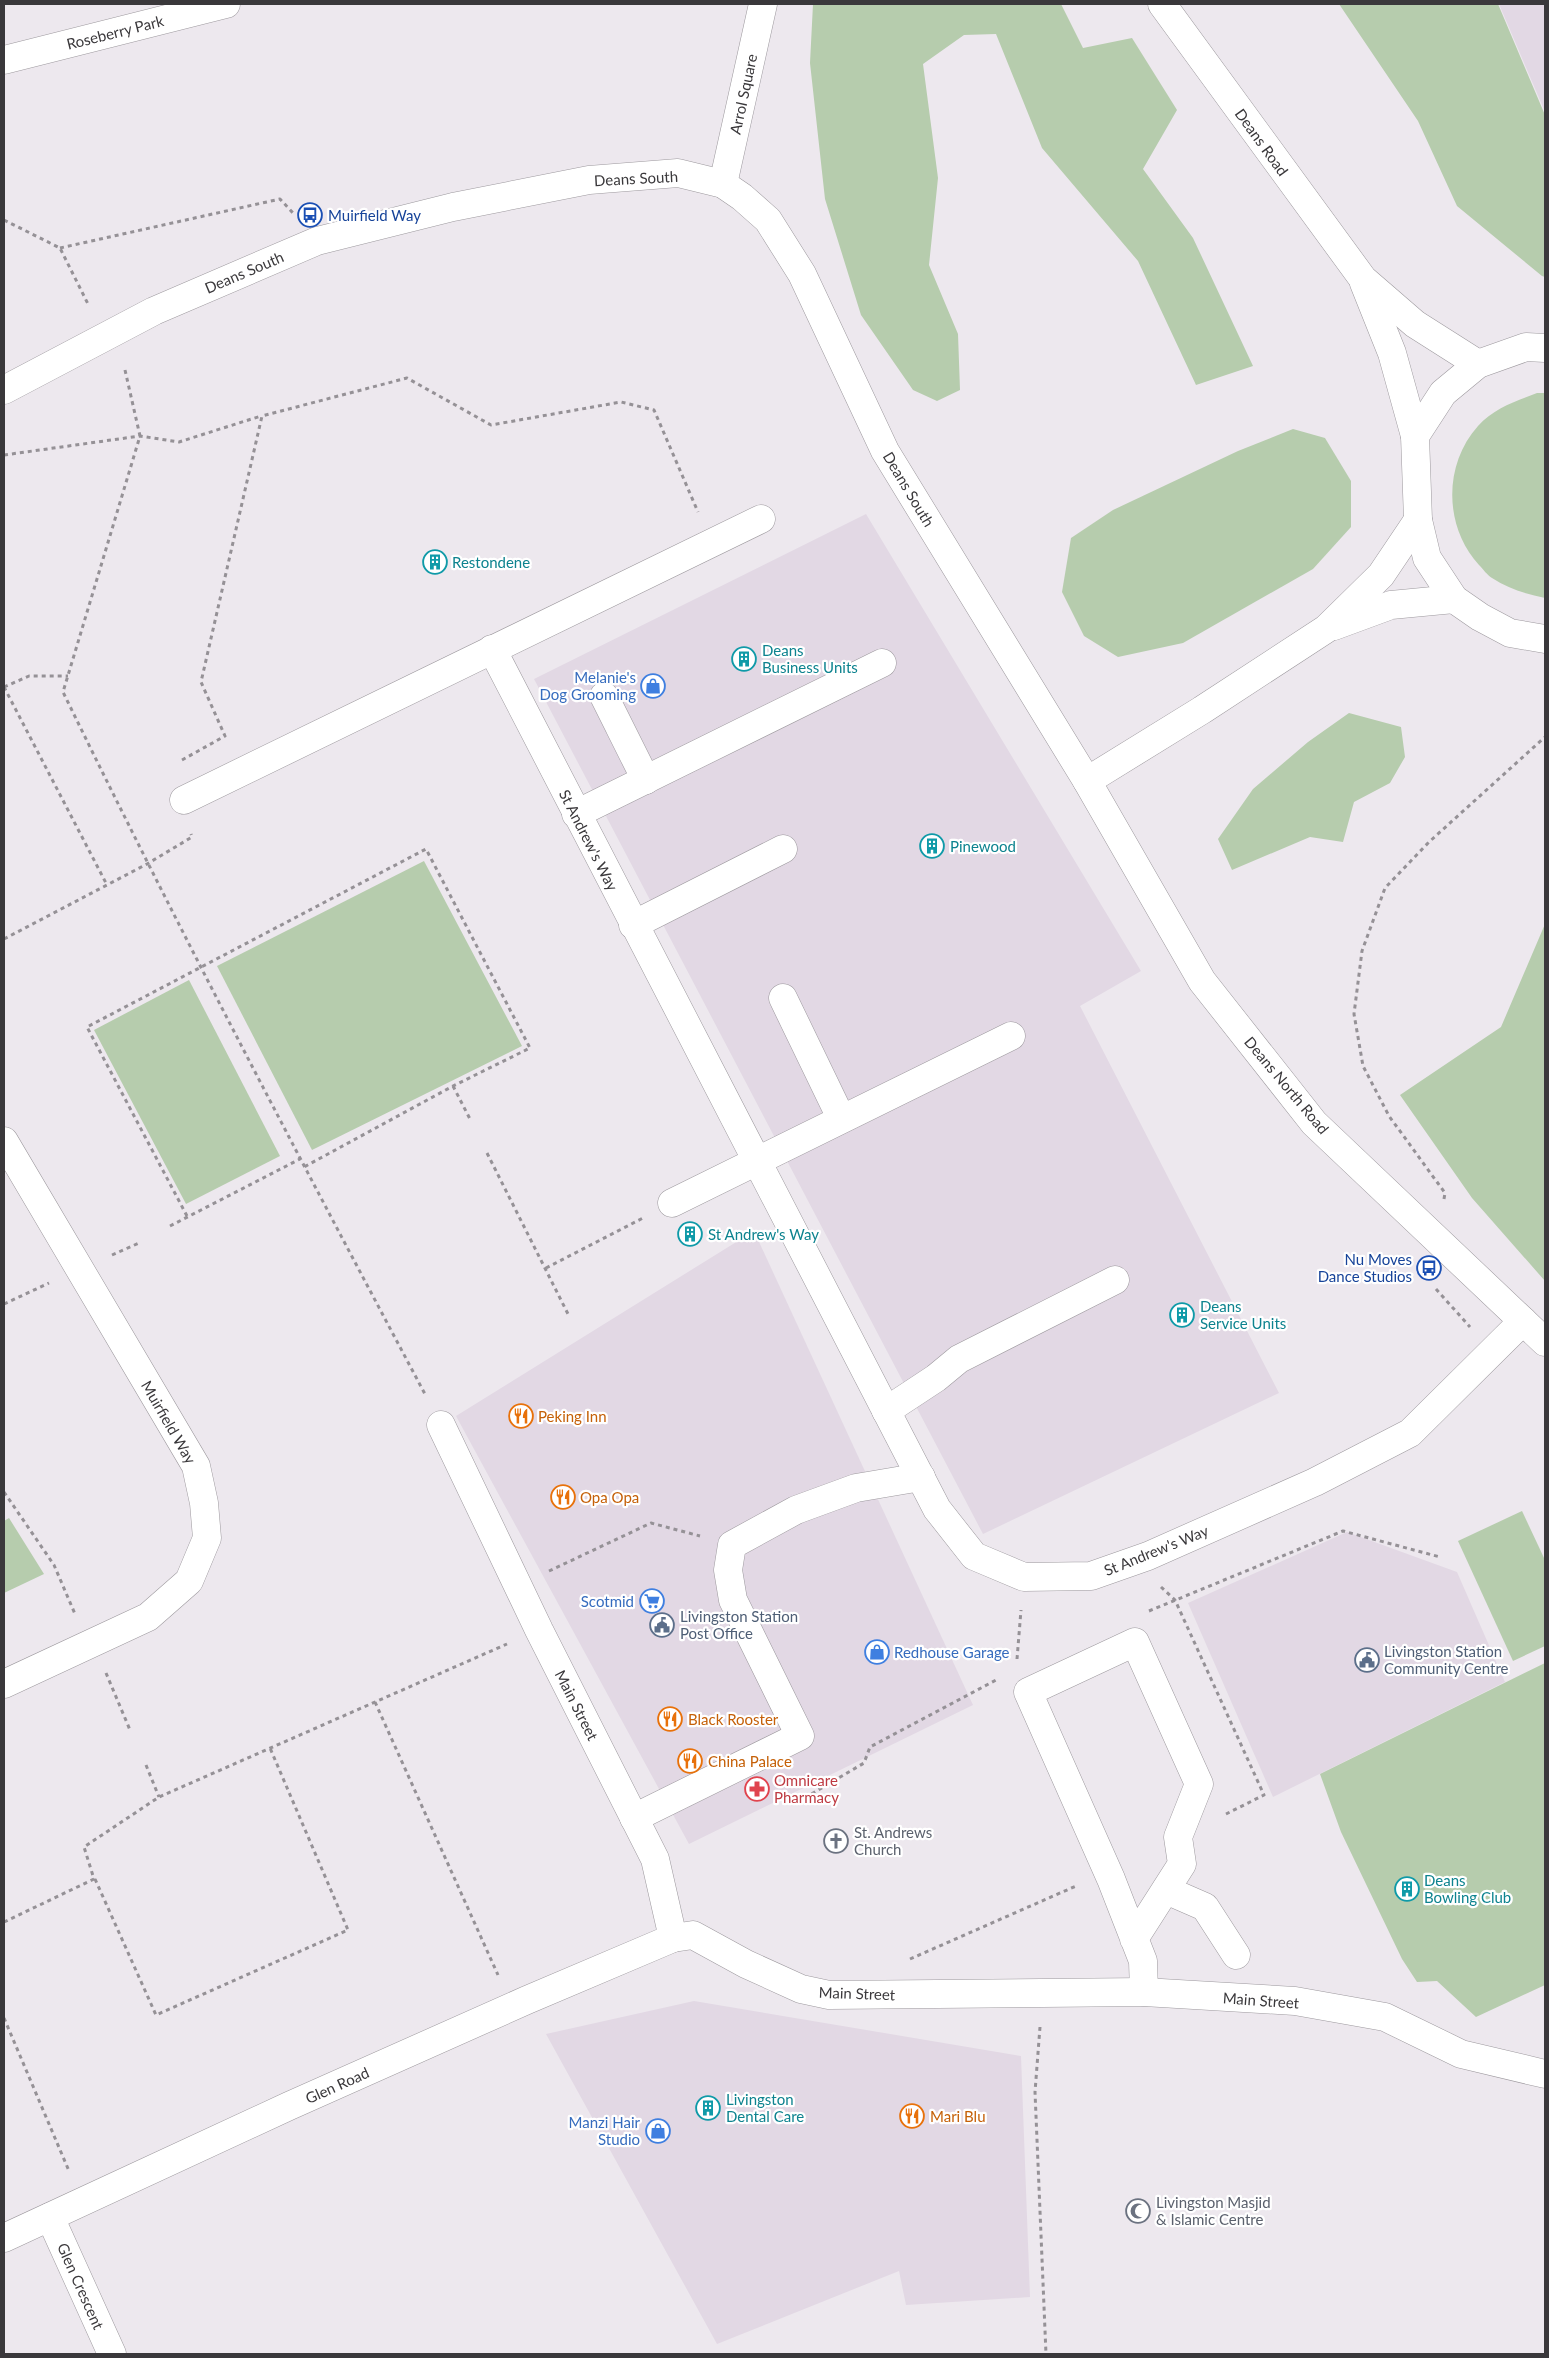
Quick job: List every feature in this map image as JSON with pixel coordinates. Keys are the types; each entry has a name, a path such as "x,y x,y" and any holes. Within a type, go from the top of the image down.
{"street":[{"name":"Roseberry Park","path":"4,60 226,4"},
{"name":"Arrol Square","path":"723,184 763,4"},
{"name":"Deans Road","path":"1162,4 1363,280 1415,324 1478,364"},
{"name":"Deans South","path":"4,390 154,311 317,241 453,207 588,180 678,173 723,184 742,197 768,220 802,274 885,451 1087,781"},
{"name":"Deans Road","path":"1363,280 1392,353 1416,436 1418,520 1427,558 1454,599"},
{"path":"1416,436 1443,393 1478,364 1526,347 1545,348"},
{"path":"184,800 760,519"},
{"path":"1087,781 1202,710 1326,629 1381,575 1418,520"},
{"path":"1326,629 1391,605 1454,599 1480,617 1510,633 1545,639"},
{"name":"St Andrew's Way","path":"492,649 633,925 757,1159 937,1509 974,1556 1024,1577 1091,1576 1148,1556 1316,1482 1410,1434 1523,1321"},
{"path":"576,814 882,663"},
{"path":"604,696 646,780"},
{"name":"Deans North Road","path":"1087,781 1202,981 1314,1123 1545,1342"},
{"path":"633,925 783,849"},
{"path":"783,998 841,1118"},
{"path":"672,1203 757,1159 1011,1036"},
{"name":"Muirfield Way","path":"4,1141 196,1466 204,1504 207,1538 189,1581 148,1617 4,1684"},
{"path":"886,1411 936,1378 960,1359 1115,1280"},
{"name":"Main Street","path":"441,1425 539,1630 655,1859 673,1938 693,1935 801,1989 829,1995 1144,1992 1295,2001 1385,2017 1461,2054 1545,2074"},
{"path":"634,1818 800,1736 733,1600 728,1570 732,1545 796,1510 856,1488 921,1477"},
{"path":"1134,1939 1182,1864 1178,1837 1199,1784 1135,1642 1023,1681 1110,1879 1134,1939 1142,1960 1144,1992"},
{"path":"1166,1890 1205,1907 1236,1955"},
{"name":"Glen Road","path":"4,2238 289,2106 673,1938"},
{"name":"Glen Crescent","path":"50,2217 112,2354"}],"path":[{"path":"60,248 280,199 317,241"},
{"path":"4,220 60,248 88,304"},
{"path":"125,370 140,436 63,692 199,967 441,1425"},
{"path":"4,455 140,436 179,442 262,416 407,378 491,425 621,402 654,410 712,543"},
{"path":"4,939 147,864 192,837 184,800 169,767 225,736 201,682 262,416"},
{"path":"68,676 29,676 4,687 107,885"},
{"path":"1438,1240 1445,1193 1389,1116 1363,1066 1354,1014 1362,950 1385,888 1429,842 1545,737"},
{"path":"187,1216 87,1027 426,849 530,1048 453,1086 304,1167"},
{"path":"453,1086 470,1120"},
{"path":"487,1153 568,1314"},
{"path":"170,1226 300,1159"},
{"path":"546,1268 672,1203"},
{"path":"1432,1285 1492,1352"},
{"path":"4,1492 54,1565 130,1730"},
{"path":"519,1585 651,1523 732,1545"},
{"path":"1140,1615 1343,1531 1440,1558"},
{"path":"798,1802 864,1763 870,1747 1023,1681 1024,1577"},
{"path":"270,1748 348,1930 156,2015 94,1879 84,1847 159,1797 270,1748 539,1630"},
{"path":"375,1702 512,2007"},
{"path":"146,1765 159,1797"},
{"path":"4,1922 94,1879"},
{"path":"1043,1994 1035,2092 1046,2354"},
{"path":"4,2018 82,2202"}],"shaded area":[{"path":"1499,4 1545,4 1545,112"},
{"path":"866,514 1141,971 1080,1006 1279,1393 983,1534 534,679"},
{"path":"754,1231 973,1705 689,1844 456,1416"},
{"path":"1347,1532 1457,1572 1505,1682 1273,1797 1188,1603"},
{"path":"694,2001 1021,2056 1030,2297 906,2305 899,2271 717,2344 546,2034"}],"green space":[{"path":"813,4 1061,4 1083,48 1132,38 1177,110 1143,169 1193,238 1253,366 1196,385 1138,261 1042,148 996,34 964,35 923,64 938,178 929,265 958,334 960,390 937,401 913,390 861,315 825,199 810,63"},
{"path":"1339,4 1498,4 1545,115 1545,277 1457,206 1418,121"},
{"path":"1537,393 1545,393 1545,598 1511,588 1498,582 1485,572 1467,550 1459,533 1454,515 1452,496 1458,459 1478,426 1498,410"},
{"path":"1293,429 1325,438 1351,481 1351,527 1313,569 1183,643 1118,657 1084,636 1062,592 1071,538 1113,510 1238,451"},
{"path":"1349,713 1401,727 1405,757 1390,783 1354,802 1343,842 1310,837 1232,870 1218,839 1253,789 1308,742"},
{"path":"424,861 522,1046 312,1150 217,966"},
{"path":"1545,924 1545,1281 1472,1198 1400,1095 1501,1027"},
{"path":"189,980 280,1156 186,1204 94,1030"},
{"path":"1522,1511 1545,1560 1545,1646 1513,1661 1458,1541"},
{"path":"9,1518 44,1574 4,1593 4,1521"},
{"path":"1545,1663 1545,1985 1476,2017 1437,1981 1417,1982 1402,1959 1341,1832 1320,1774"}],"place":[{"name":"Muirfield Way","path":"310,215"},
{"name":"Restondene","path":"435,562"},
{"name":"Deans Business Units","path":"744,659"},
{"name":"Melanie's Dog Grooming","path":"653,686"},
{"name":"Pinewood","path":"932,846"},
{"name":"St Andrew's Way","path":"690,1234"},
{"name":"Nu Moves Dance Studios","path":"1429,1268"},
{"name":"Deans Service Units","path":"1182,1315"},
{"name":"Peking Inn","path":"521,1416"},
{"name":"Opa Opa","path":"563,1497"},
{"name":"Scotmid","path":"652,1601"},
{"name":"Livingston Station Post Office","path":"662,1625"},
{"name":"Redhouse Garage","path":"877,1652"},
{"name":"Livingston Station Community Centre","path":"1367,1660"},
{"name":"Black Rooster","path":"670,1719"},
{"name":"China Palace","path":"690,1761"},
{"name":"Omnicare Pharmacy","path":"757,1789"},
{"name":"St. Andrews Church","path":"836,1841"},
{"name":"Deans Bowling Club","path":"1407,1889"},
{"name":"Livingston Dental Care","path":"708,2108"},
{"name":"Mari Blu","path":"912,2116"},
{"name":"Manzi Hair Studio","path":"658,2131"},
{"name":"Livingston Masjid & Islamic Centre","path":"1138,2211"}]}
